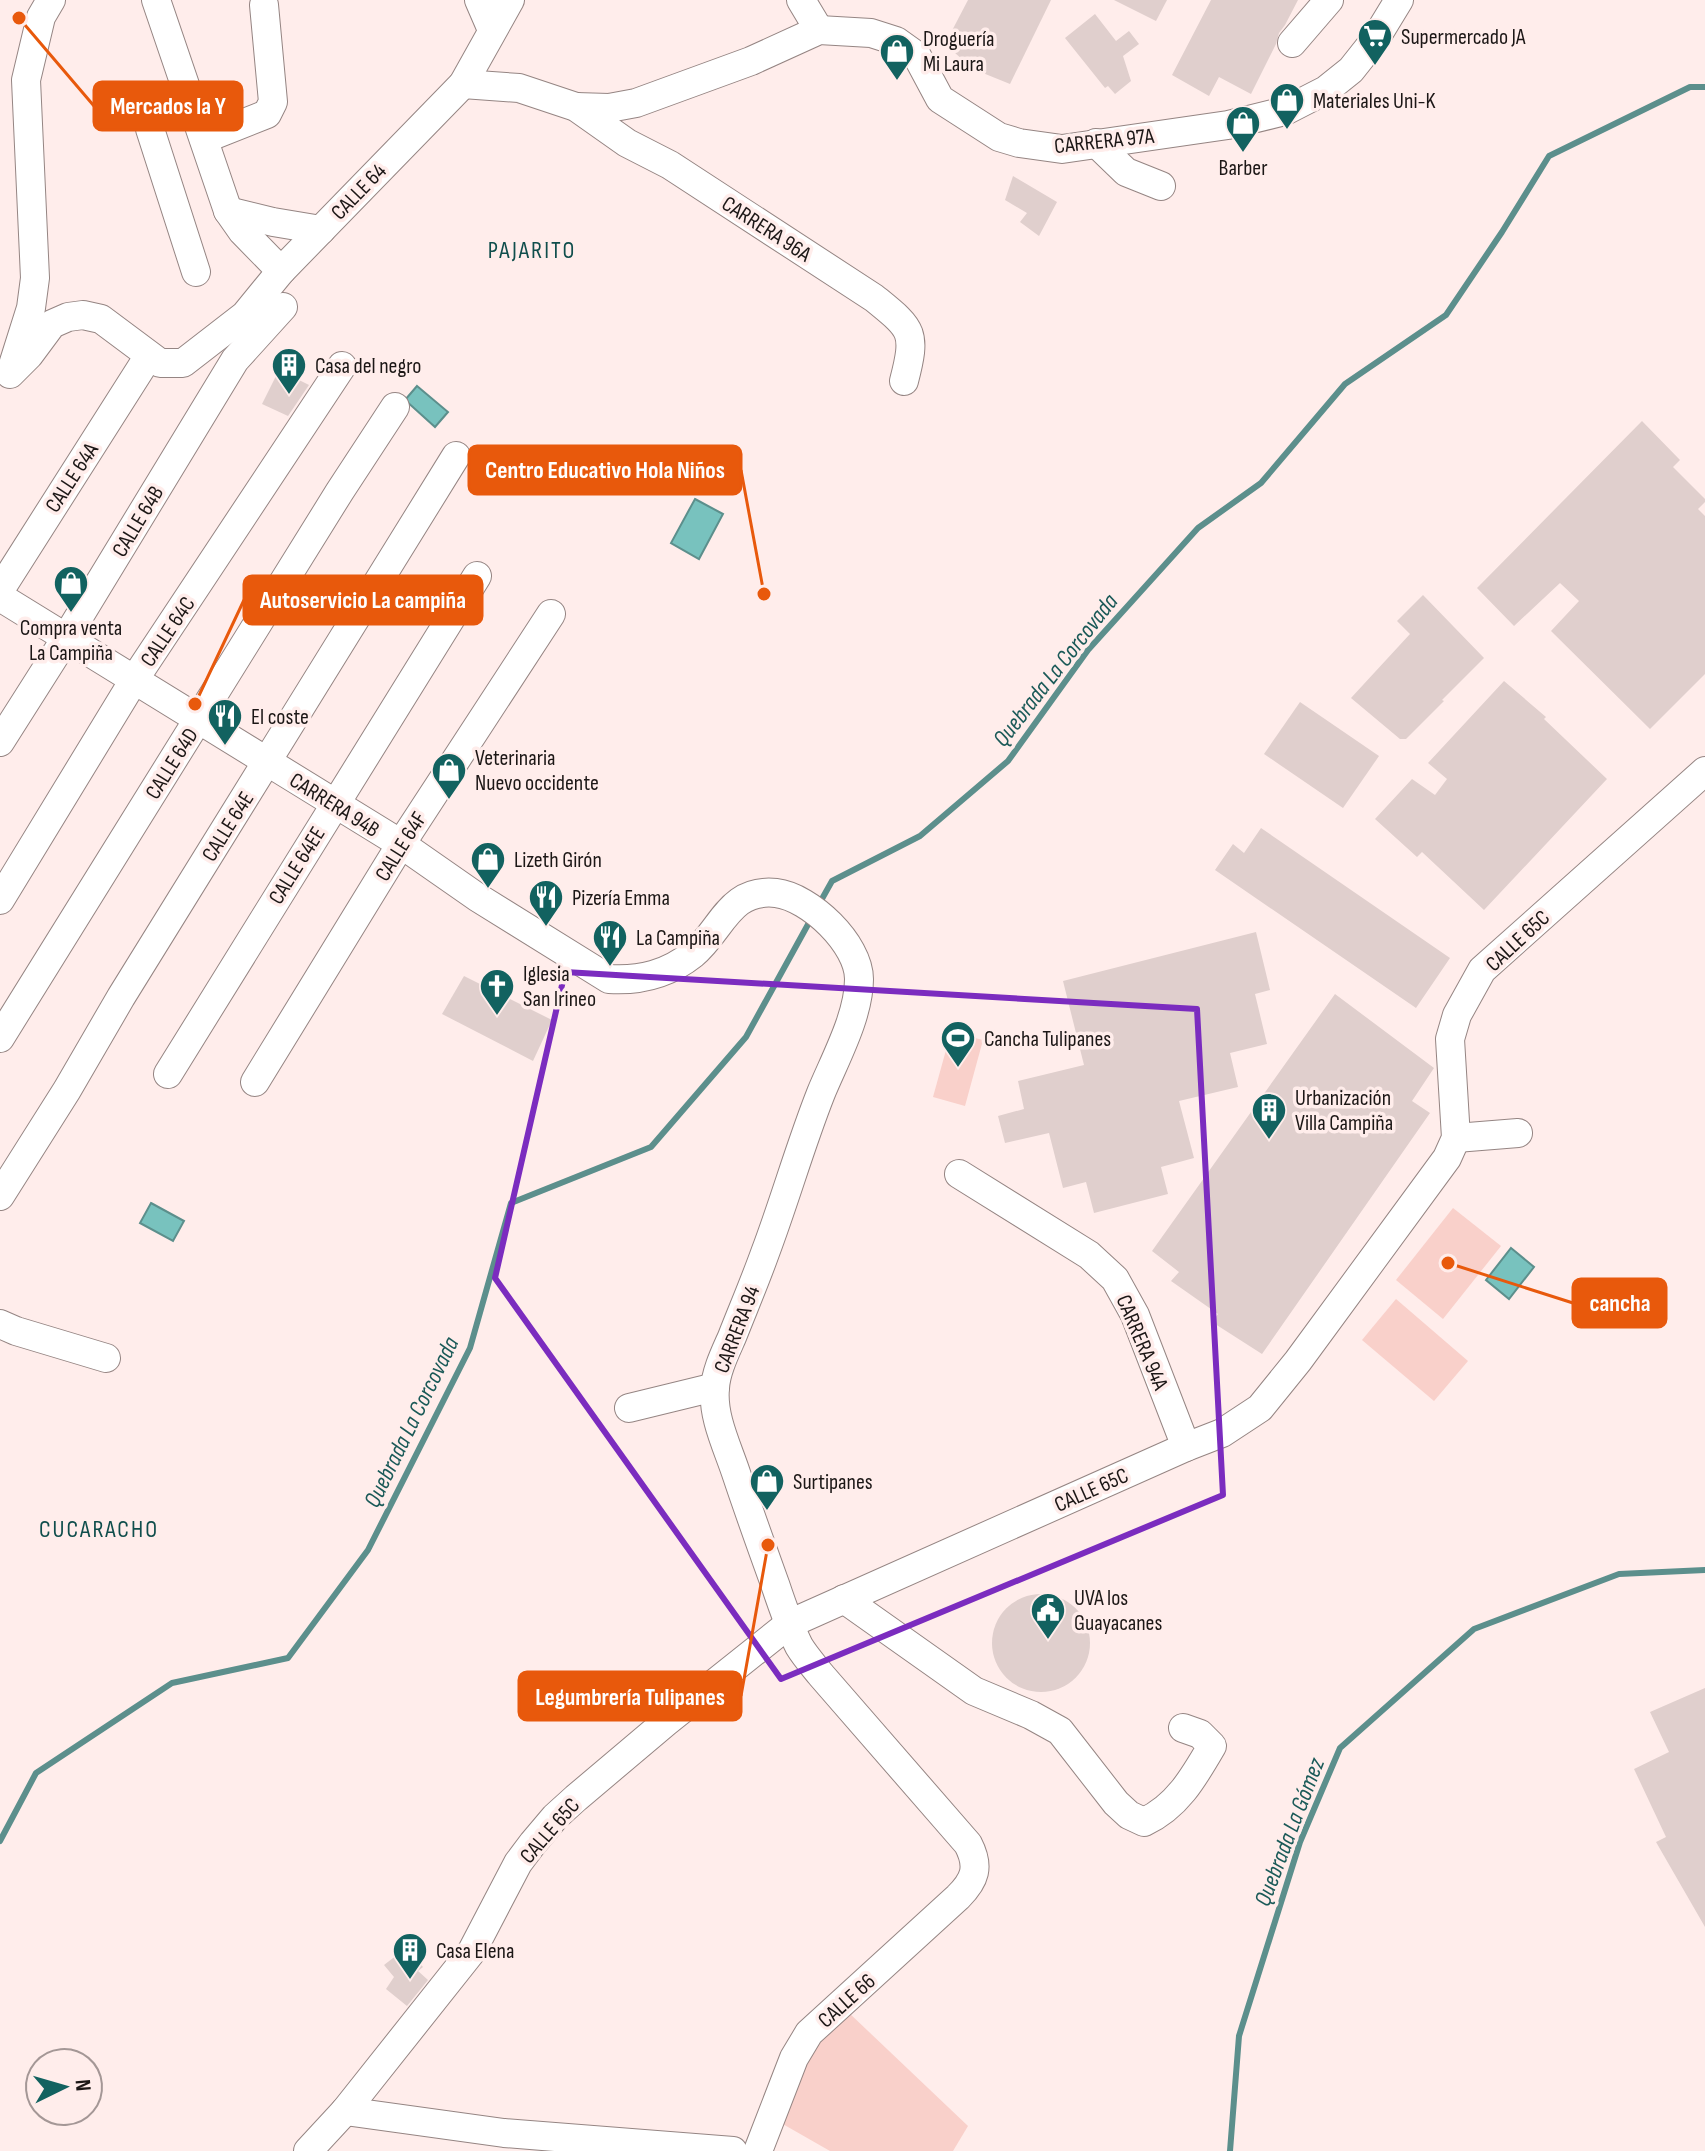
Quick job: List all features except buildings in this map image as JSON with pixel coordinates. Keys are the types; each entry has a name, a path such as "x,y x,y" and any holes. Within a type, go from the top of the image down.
{"street":[{"path":"5,382 31,308 35,278 26,80 41,17 51,0"},
{"path":"156,0 228,211 242,231 281,271"},
{"path":"479,0 492,30"},
{"name":"CALLE 64","path":"5,382 52,324 83,315 101,319 160,363 183,363 245,315 281,271 463,84 510,0"},
{"path":"801,0 819,30"},
{"path":"1292,43 1329,0"},
{"name":"CARRERA 97A","path":"576,107 609,108 636,103 751,61 819,30 871,33 896,41 917,56 940,99 999,137 1062,149 1228,125 1285,111 1326,90 1351,70 1374,41 1399,0"},
{"path":"204,139 267,114 273,102 264,5"},
{"path":"463,84 519,88 576,107"},
{"path":"192,103 152,119 150,129 196,272"},
{"name":"CARRERA 96A","path":"576,107 627,143 670,165 822,263 903,322 911,337 904,381"},
{"path":"1096,143 1126,172 1161,186"},
{"path":"228,211 321,230"},
{"name":"CALLE 64B","path":"0,742 235,360 283,307"},
{"name":"CALLE 64A","path":"0,590 143,365"},
{"name":"CALLE 64C","path":"0,900 134,680 342,366"},
{"name":"CALLE 64D","path":"0,1038 395,407"},
{"name":"CALLE 64E","path":"0,1196 456,456"},
{"name":"CALLE 64EE","path":"168,1074 477,576"},
{"name":"CARRERA 94B","path":"0,597 401,844 477,897 609,979 647,977 675,967"},
{"name":"CALLE 64F","path":"255,1082 401,844 551,614"},
{"name":"CALLE 65C","path":"308,2151 345,2111 472,1951 518,1863 555,1817 666,1722 789,1624 1222,1433 1260,1408 1447,1158 1456,1138 1450,1039 1457,1015 1482,970 1705,771"},
{"name":"CARRERA 94","path":"675,967 695,952 735,903 762,893 790,896 805,904 829,923 855,962 859,975 858,993 851,1019 806,1131 765,1253 724,1356 715,1387 715,1410 749,1514 801,1649 968,1844 974,1857 974,1876"},
{"path":"1456,1138 1518,1133"},
{"name":"CARRERA 94A","path":"959,1174 1089,1255 1115,1279 1135,1315 1186,1447"},
{"path":"0,1324 106,1358"},
{"path":"629,1408 715,1387"},
{"path":"844,1599 974,1691 1060,1731 1116,1803 1129,1815 1144,1822 1159,1815 1187,1788 1212,1746 1200,1734 1183,1728"},
{"name":"CALLE 66","path":"758,2151 794,2058 809,2033 958,1897 974,1876"},
{"path":"345,2111 504,2133 733,2151"}],"highlighted area":[{"path":"565,972 1197,1009 1223,1495 781,1679 495,1278"}],"shaded area":[{"name":"Cancha Tulipanes","path":"951,1032 983,1040 965,1106 933,1097"},
{"path":"1453,1208 1501,1246 1443,1319 1396,1280"},
{"path":"1396,1299 1468,1361 1434,1401 1362,1340"},
{"path":"848,2012 968,2126 953,2151 830,2151 774,2119 802,2058"}],"water":[{"path":"417,386 448,412 435,427 405,400"},
{"path":"695,499 723,514 699,559 671,543"},
{"path":"151,1203 184,1221 173,1241 140,1223"},
{"path":"1511,1248 1534,1267 1509,1299 1486,1280"}],"waterway":[{"name":"Quebrada La Corcovada","path":"818,906 832,881 920,836 1008,761 1088,650 1198,528 1261,483 1345,384 1446,315 1549,156 1690,87 1705,87"},
{"name":"Quebrada La Corcovada","path":"0,1841 36,1773 172,1683 288,1658 368,1550 470,1348 511,1203 651,1147 746,1037 811,919"},
{"name":"Quebrada La Gómez","path":"1230,2151 1239,2036 1300,1842 1340,1748 1474,1629 1619,1574 1705,1570"}],"place":[{"name":"Mercados la Y","path":"19,18"},
{"name":"Supermercado JA","path":"1375,67"},
{"name":"Droguería Mi Laura","path":"897,82"},
{"name":"Materiales Uni-K","path":"1287,131"},
{"name":"Barber","path":"1243,154"},
{"name":"Casa del negro","path":"289,396"},
{"name":"Centro Educativo Hola Niños","path":"764,594"},
{"name":"Compra venta La Campiña","path":"71,614"},
{"name":"Autoservicio La campiña","path":"195,704"},
{"name":"El coste","path":"225,747"},
{"name":"Veterinaria Nuevo occidente","path":"449,801"},
{"name":"Lizeth Girón","path":"488,890"},
{"name":"Pizería Emma","path":"546,928"},
{"name":"La Campiña","path":"610,968"},
{"name":"Iglesia San Irineo","path":"497,1017"},
{"name":"Cancha Tulipanes","path":"958,1069"},
{"name":"Urbanización Villa Campiña","path":"1269,1141"},
{"name":"cancha","path":"1448,1263"},
{"name":"Surtipanes","path":"767,1512"},
{"name":"Legumbrería Tulipanes","path":"768,1545"},
{"name":"UVA los Guayacanes","path":"1048,1641"},
{"name":"Casa Elena","path":"410,1981"}],"district":[{"name":"PAJARITO","path":"532,250"},
{"name":"CUCARACHO","path":"99,1529"}]}
